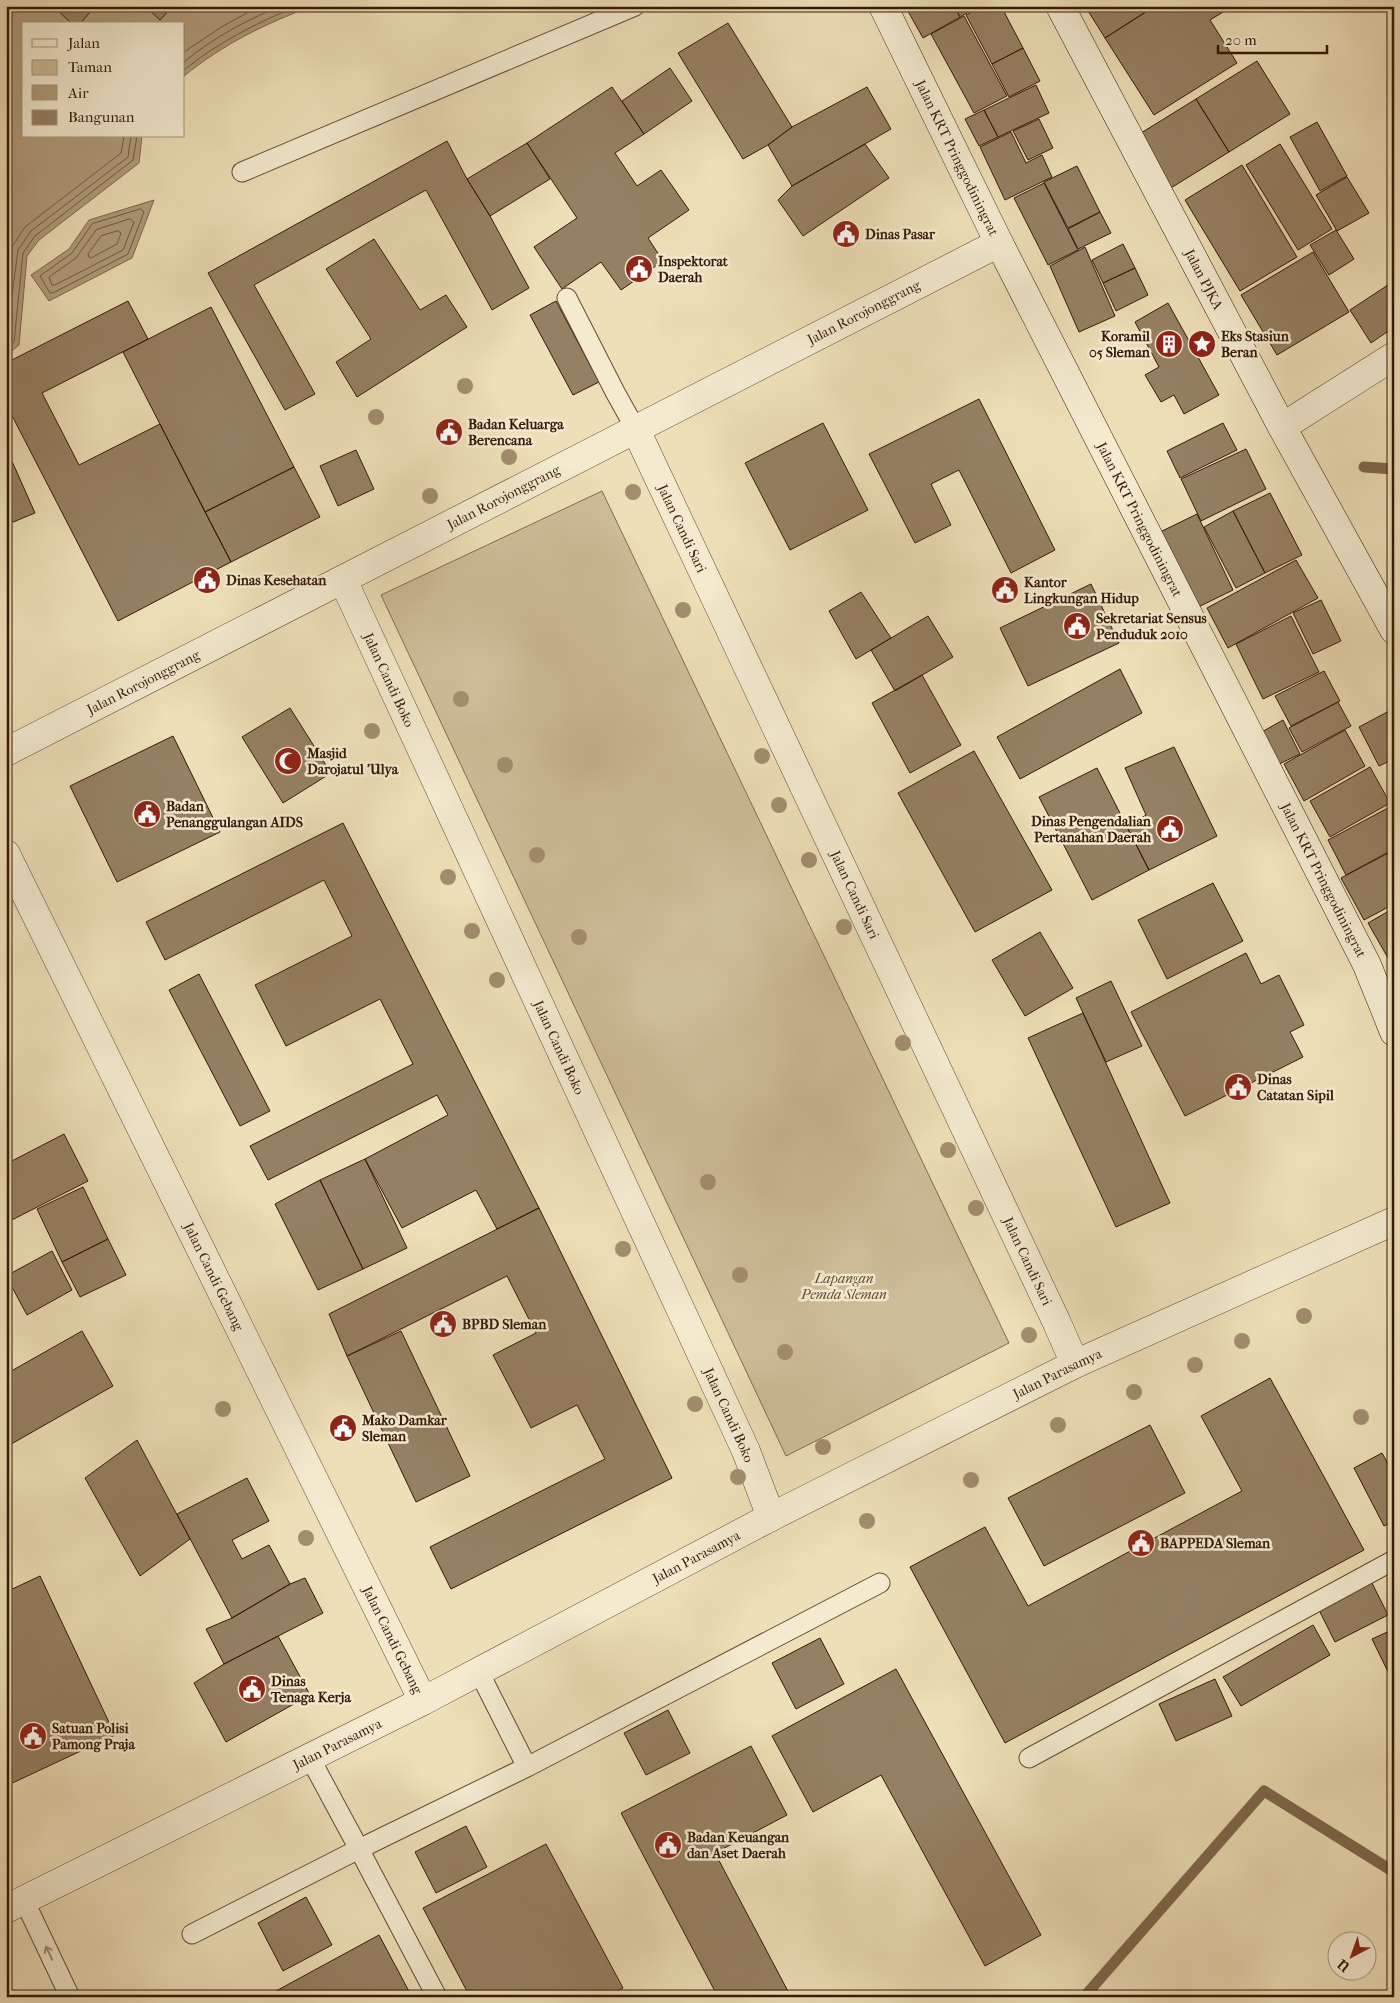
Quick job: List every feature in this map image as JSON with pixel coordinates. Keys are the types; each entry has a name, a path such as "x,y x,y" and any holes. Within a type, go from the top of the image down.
{"street":[{"name":"Jalan KRT Pringgodiningrat","path":"883,6 999,243 1367,965 1394,1032"},
{"name":"Jalan PJKA","path":"1060,6 1282,427 1394,630"},
{"name":"Jalan Rorojonggrang","path":"6,752 999,243"},
{"path":"1282,427 1394,356"},
{"name":"Jalan Candi Sari","path":"636,428 1058,1323 1075,1364"},
{"name":"Jalan Candi Boko","path":"343,580 746,1451 771,1517"},
{"name":"Jalan Candi Gebang","path":"8,862 423,1701"},
{"name":"Jalan Parasamya","path":"15,1905 423,1701 771,1517 1075,1364 1394,1221"}],"lane":[{"path":"242,172 635,6"},
{"path":"567,298 615,392 636,428"},
{"path":"1029,1758 1394,1560"},
{"path":"192,1934 359,1849 527,1767 880,1583"},
{"path":"479,1672 527,1767"},
{"path":"310,1758 437,1997"},
{"path":"15,1905 70,1997"}],"green space":[{"name":"Lapangan Pemda Sleman","path":"602,491 1009,1343 786,1456 381,595"}],"water":[{"path":"6,6 312,6 277,20 230,44 185,75 185,22 22,22 22,138 142,138 139,163 39,240 27,256 19,345 6,356"},
{"path":"154,200 132,258 49,301 31,275 69,249 89,220"}],"building":[{"path":"53,6 95,6 82,22 70,22"},
{"path":"145,6 173,6 160,20"},
{"path":"905,6 954,6 960,17 923,38"},
{"path":"954,6 979,6 960,17"},
{"path":"982,6 1001,6 1023,48 992,64 966,15"},
{"path":"1085,6 1155,6 1105,38"},
{"path":"1155,6 1233,6 1210,20 1237,63 1154,115 1105,38"},
{"path":"964,16 1007,96 974,113 931,34"},
{"path":"728,23 792,127 768,145 743,159 678,53"},
{"path":"1023,48 1040,81 1009,97 992,64"},
{"path":"1257,61 1290,114 1229,152 1196,99"},
{"path":"670,68 692,101 644,134 622,101"},
{"path":"1036,85 1049,113 998,137 984,110"},
{"path":"612,87 644,134 615,153 637,186 661,170 689,210 648,238 663,261 621,290 601,262 562,289 534,247 577,218 527,143"},
{"path":"867,87 891,129 792,186 768,145 792,127"},
{"path":"1196,99 1229,152 1166,191 1133,138"},
{"path":"984,110 998,137 979,146 965,119"},
{"path":"1039,119 1053,148 1028,160 1013,131"},
{"path":"1317,122 1347,176 1320,191 1290,137"},
{"path":"1011,132 1026,163 1042,155 1052,177 1005,200 980,147"},
{"path":"447,141 529,288 492,310 426,190 254,285 315,394 285,410 208,273"},
{"path":"527,143 550,179 490,216 467,179"},
{"path":"865,144 889,178 803,236 778,200 792,186"},
{"path":"1280,144 1332,229 1298,250 1246,165"},
{"path":"1242,165 1297,257 1240,291 1185,200"},
{"path":"1077,166 1100,212 1068,228 1044,182"},
{"path":"1347,177 1369,213 1337,231 1316,195"},
{"path":"1044,183 1078,250 1048,265 1014,198"},
{"path":"1100,212 1111,233 1078,249 1068,229"},
{"path":"1336,230 1354,259 1329,275 1310,245"},
{"path":"374,239 420,310 446,295 467,327 357,397 336,362 371,339 326,269"},
{"path":"1123,244 1135,268 1103,283 1092,260"},
{"path":"1085,247 1115,316 1079,332 1050,266"},
{"path":"1313,252 1349,312 1277,355 1241,295"},
{"path":"1135,268 1148,295 1116,311 1103,283"},
{"path":"1394,281 1394,327 1371,343 1350,310"},
{"path":"128,301 148,339 42,393 79,465 160,424 231,562 118,621 6,404 6,363"},
{"path":"556,301 599,382 573,395 530,315"},
{"name":"Koramil 05 Sleman","path":"1168,303 1219,395 1184,414 1174,395 1161,402 1145,375 1159,367 1135,322"},
{"path":"211,307 294,467 205,512 123,352"},
{"path":"979,399 1055,550 1011,573 959,470 931,484 951,525 915,543 869,454"},
{"path":"823,423 868,510 790,550 745,463"},
{"path":"1223,423 1237,450 1180,478 1167,451"},
{"path":"1246,449 1266,489 1201,521 1181,479"},
{"path":"356,450 374,489 338,506 320,466"},
{"path":"11,459 35,513 6,525 6,461"},
{"path":"294,467 320,517 231,562 205,512"},
{"path":"1270,493 1302,555 1265,573 1233,511"},
{"path":"1233,511 1265,573 1236,588 1204,527"},
{"path":"1197,514 1233,590 1192,610 1156,534"},
{"path":"1296,560 1318,598 1228,648 1207,608"},
{"path":"1091,584 1119,643 1028,686 1000,628"},
{"path":"861,592 891,638 856,659 829,611"},
{"path":"1321,600 1341,641 1313,654 1293,613"},
{"path":"928,616 953,657 895,691 871,650"},
{"path":"1291,616 1319,672 1263,699 1236,644"},
{"path":"1120,669 1142,713 1020,779 997,737"},
{"path":"1324,671 1340,701 1291,726 1275,696"},
{"path":"922,675 961,745 910,773 872,703"},
{"path":"1338,702 1351,726 1302,752 1289,728"},
{"path":"290,708 331,773 283,803 242,737"},
{"path":"1391,710 1394,716 1394,759 1379,766 1359,727"},
{"path":"1283,720 1300,754 1277,765 1260,733"},
{"path":"1345,730 1365,766 1304,801 1284,764"},
{"path":"173,736 220,832 117,882 70,786"},
{"path":"1174,747 1217,836 1149,870 1127,827 1146,815 1125,768"},
{"path":"974,751 1052,890 975,932 898,793"},
{"path":"1370,767 1390,803 1330,837 1310,801"},
{"path":"1097,768 1149,870 1092,900 1039,797"},
{"path":"1388,808 1394,819 1394,849 1346,875 1328,840"},
{"path":"343,823 539,1208 497,1229 476,1190 402,1228 365,1159 448,1115 437,1095 268,1180 250,1146 413,1064 380,999 286,1046 255,985 352,936 324,880 165,960 146,922"},
{"path":"1394,850 1394,904 1364,920 1341,878"},
{"path":"1213,883 1243,941 1167,979 1138,920"},
{"path":"1394,908 1394,955 1388,958 1368,923"},
{"path":"1040,932 1073,988 1025,1016 992,960"},
{"path":"1246,953 1261,984 1279,975 1304,1025 1290,1032 1303,1057 1185,1116 1131,1012"},
{"path":"199,974 270,1111 240,1126 169,990"},
{"path":"1111,981 1142,1046 1106,1062 1076,998"},
{"path":"1083,1013 1170,1203 1116,1227 1028,1038"},
{"path":"64,1134 88,1181 6,1223 6,1164"},
{"path":"365,1159 407,1248 363,1269 320,1180"},
{"path":"320,1180 363,1269 318,1290 275,1204"},
{"path":"83,1187 108,1239 62,1262 37,1209"},
{"path":"539,1208 672,1478 451,1589 430,1547 605,1459 577,1405 531,1428 493,1355 536,1333 507,1276 347,1356 329,1314"},
{"path":"108,1239 126,1275 80,1297 62,1262"},
{"path":"52,1251 72,1290 27,1315 6,1276"},
{"path":"82,1331 113,1386 6,1447 6,1374"},
{"path":"401,1331 470,1476 416,1502 347,1356"},
{"path":"1270,1378 1364,1550 1005,1743 910,1567 985,1527 1028,1606 1242,1491 1201,1416"},
{"path":"1150,1425 1185,1493 1044,1566 1008,1498"},
{"path":"137,1440 190,1539 140,1576 85,1478"},
{"path":"1382,1453 1394,1475 1394,1521 1384,1526 1354,1468"},
{"path":"247,1478 269,1521 232,1540 242,1559 269,1545 290,1584 232,1618 177,1514"},
{"path":"40,1576 115,1735 6,1786 6,1592"},
{"path":"305,1578 323,1613 224,1664 206,1629 232,1618 290,1584"},
{"path":"1372,1583 1388,1615 1335,1642 1319,1610"},
{"path":"1313,1625 1330,1655 1241,1706 1223,1677"},
{"path":"1394,1629 1394,1679 1392,1680 1372,1639"},
{"path":"278,1636 310,1695 226,1742 194,1683 224,1664"},
{"path":"820,1638 844,1684 796,1709 772,1663"},
{"path":"896,1669 1041,1935 985,1966 881,1775 813,1812 772,1736"},
{"path":"1215,1679 1232,1716 1176,1741 1159,1704"},
{"path":"668,1710 690,1753 646,1775 624,1733"},
{"path":"751,1746 787,1815 715,1853 791,1997 718,1997 621,1813"},
{"path":"466,1826 487,1867 436,1893 415,1852"},
{"path":"546,1844 623,1988 606,1997 470,1997 423,1908"},
{"path":"306,1897 332,1945 283,1971 258,1923"},
{"path":"379,1935 412,1997 265,1997"}],"waterway":[{"path":"1364,467 1394,469"},
{"path":"1084,1997 1264,1791 1394,1872"}],"place":[{"name":"Dinas Pasar","path":"846,234"},
{"name":"Inspektorat Daerah","path":"639,269"},
{"name":"Koramil 05 Sleman","path":"1169,344"},
{"name":"Eks Stasiun Beran","path":"1202,344"},
{"name":"Badan Keluarga Berencana","path":"449,432"},
{"name":"Dinas Kesehatan","path":"207,580"},
{"name":"Kantor Lingkungan Hidup","path":"1005,590"},
{"name":"Sekretariat Sensus Penduduk 2010","path":"1077,626"},
{"name":"Masjid Darojatul 'Ulya","path":"288,761"},
{"name":"Badan Penanggulangan AIDS","path":"147,814"},
{"name":"Dinas Pengendalian Pertanahan Daerah","path":"1170,829"},
{"name":"Dinas Catatan Sipil","path":"1238,1087"},
{"name":"BPBD Sleman","path":"443,1324"},
{"name":"Mako Damkar Sleman","path":"343,1428"},
{"name":"BAPPEDA Sleman","path":"1141,1543"},
{"name":"Dinas Tenaga Kerja","path":"252,1689"},
{"name":"Satuan Polisi Pamong Praja","path":"33,1736"},
{"name":"Badan Keuangan dan Aset Daerah","path":"668,1845"}]}
